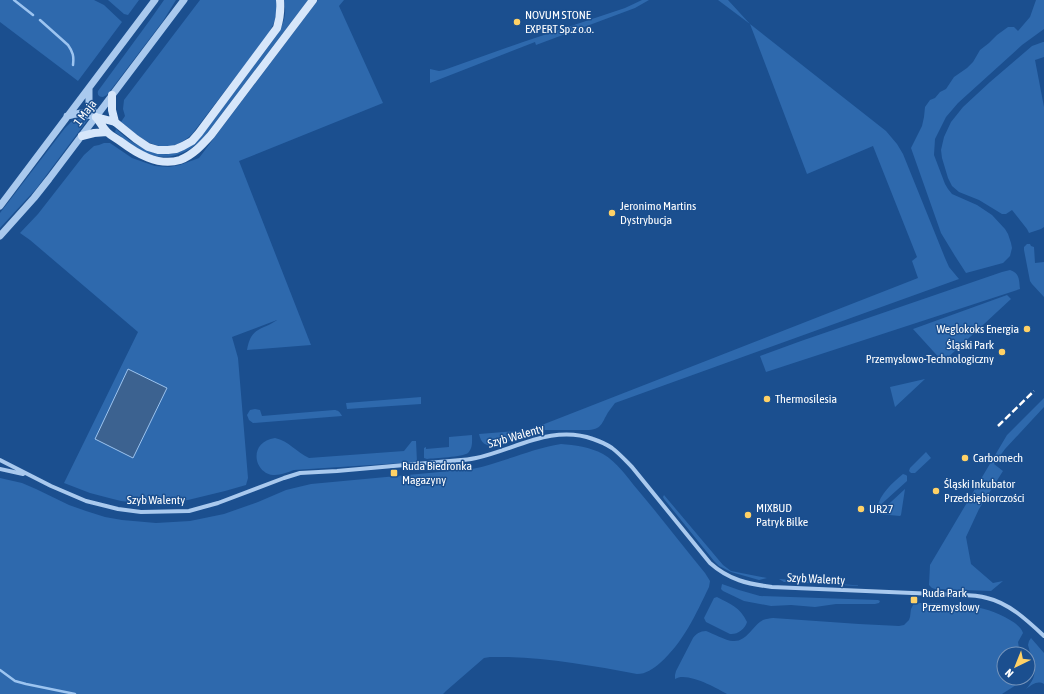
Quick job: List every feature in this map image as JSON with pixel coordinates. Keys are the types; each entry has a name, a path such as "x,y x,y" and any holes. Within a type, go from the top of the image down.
{"main road":[{"path":"96,117 115,122 148,147 158,150 176,149 192,141 277,28 281,9 280,0"},
{"path":"96,117 107,132 133,150 149,158 158,161 167,161 179,160 189,155 211,135 313,0"},
{"path":"112,95 112,110 115,122"},
{"path":"82,136 107,132"}],"street":[{"name":"1 Maja","path":"0,206 155,0"},
{"name":"1 Maja","path":"0,236 34,198 184,0"},
{"path":"90,87 89,102 96,117"},
{"path":"67,116 81,113 96,117"},
{"name":"Szyb Walenty","path":"0,460 66,493 86,501 118,509 141,512 189,510 218,503 284,478 300,474 461,460 485,456 541,438 562,435 586,437 611,447 620,454 710,563 724,574 736,580 758,585 772,586 986,597 994,599 1018,614 1044,636"},
{"name":"Szyb Walenty","path":"0,469 29,475"}],"shaded area":[{"path":"0,0 94,0 104,5 122,22 78,81 0,22"},
{"path":"108,0 139,0 128,15 124,14"},
{"path":"164,0 176,0 163,21 107,95 103,97 99,96 98,91"},
{"path":"200,0 276,0 277,10 274,23 267,36 192,134 182,142 173,146 164,147 155,145 138,136 121,122 125,116 123,109 124,100"},
{"path":"284,0 308,0 205,136 198,143 175,155 167,157 158,156 140,150 115,132 116,129 135,143 161,154 177,152 192,144 206,130 277,35 284,18"},
{"path":"318,0 344,0 339,6 383,103 239,161 311,345 247,350 251,337 254,333 277,320 232,337 238,358 248,478 246,485 188,500 149,504 121,501 90,493 64,483 138,332 20,233 38,214 84,155 94,146 110,143 132,158 155,166 169,167 180,165 199,158","holes":["127,369 167,388 133,458"]},
{"path":"642,0 649,0 635,8 536,45 535,42 430,83 430,69 439,71 444,70 625,8"},
{"path":"718,0 728,0 750,24"},
{"path":"1036,0 1044,0 1044,29 1022,45 958,103 946,117 935,139 934,155 948,189 952,194 977,205 992,215 1005,229 1011,243 1012,248 1010,256 1003,263 966,273 941,233 911,148 922,126 925,107 930,100 946,89 954,77 967,68 973,62 980,50 997,35 1008,27 1014,27 1018,31 1030,17"},
{"path":"750,24 886,131 897,144 903,154 949,267 959,279 615,403 602,424 597,428 589,430 541,430 495,446 484,443 479,434 529,430 918,278 912,261 917,257 873,146 807,174"},
{"path":"1043,42 1044,57 1035,60 1044,107 1044,227 1029,233 1012,210 1006,214 1002,214 979,200 959,192 952,186 948,178 941,150 944,137 951,122 963,107 1032,46"},
{"path":"83,117 89,118 36,189 0,228 0,213 65,128 71,122"},
{"path":"1027,244 1034,247 1035,263 1044,262 1044,297 1030,281 1024,250 1024,247"},
{"path":"1010,270 1016,273 1019,280 1020,289 766,372 760,356"},
{"path":"1007,295 1011,299 943,362 913,329"},
{"path":"128,369 167,388 133,458 95,439"},
{"path":"925,379 895,407 890,387"},
{"path":"421,397 421,404 347,409 346,403"},
{"path":"1044,398 1044,407 1005,449 994,464 1003,471 979,509 966,537 971,564 993,583 1003,581 991,591 932,588 929,585 930,565 1007,435"},
{"path":"250,410 260,410 262,416 337,410 342,416 253,423 249,420 247,415"},
{"path":"472,435 471,447 468,453 448,457 424,458 424,448 426,447 426,449 449,447 449,437"},
{"path":"275,438 280,439 309,458 404,451 412,441 416,441 417,462 294,470 282,474 268,474 262,470 258,464 257,451 260,445"},
{"path":"561,444 588,448 603,454 613,461 622,470 710,581 709,587 699,607 676,646 657,665 646,672 637,674 582,664 527,658 490,657 484,658 443,694 0,694 0,478 22,483 69,505 105,517 156,523 190,521 224,514 286,490 311,484 472,469 538,449"},
{"path":"926,452 931,458 915,473 911,473 909,471 910,468"},
{"path":"903,474 907,476 907,481 877,508 884,493"},
{"path":"905,489 900,516 879,514 879,513"},
{"path":"664,495 723,565 731,571 767,578 759,580 731,572 719,566 664,499"},
{"path":"779,579 865,586 784,582"},
{"path":"722,584 760,596 880,601 879,603 875,604 836,604 815,607 791,605 771,606 744,601 723,591 721,589"},
{"path":"717,597 738,609 747,622 740,631 735,634 730,634 706,622 704,618 714,598"},
{"path":"914,603 955,604 989,610 1014,622 1023,633 1018,642 1019,646 996,646 996,686 1014,686 1002,694 727,694 701,681 686,677 675,679 676,671 693,638 702,632 706,631 730,641 738,641 746,636 763,620 773,618 899,626 904,625 909,620"},
{"path":"1031,638 1044,653 1044,684 1036,683 1036,646 1028,646"}],"waterway":[{"path":"14,0 33,15"},
{"path":"40,20 68,45 73,54 73,65"},
{"path":"0,670 15,681 75,694"}],"railway":[{"path":"998,426 1034,391"}],"place":[{"name":"NOVUM STONE EXPERT Sp.z o.o.","path":"517,22"},
{"name":"Jeronimo Martins Dystrybucja","path":"612,213"},
{"name":"Weglokoks Energia","path":"1027,329"},
{"name":"Śląski Park Przemysłowo-Technologiczny","path":"1002,352"},
{"name":"Thermosilesia","path":"767,399"},
{"name":"Carbomech","path":"965,458"},
{"name":"Ruda Biedronka Magazyny","path":"394,473"},
{"name":"Śląski Inkubator Przedsiębiorczości","path":"936,491"},
{"name":"UR27","path":"861,509"},
{"name":"MIXBUD Patryk Bilke","path":"748,515"},
{"name":"Ruda Park Przemysłowy","path":"914,600"}]}
